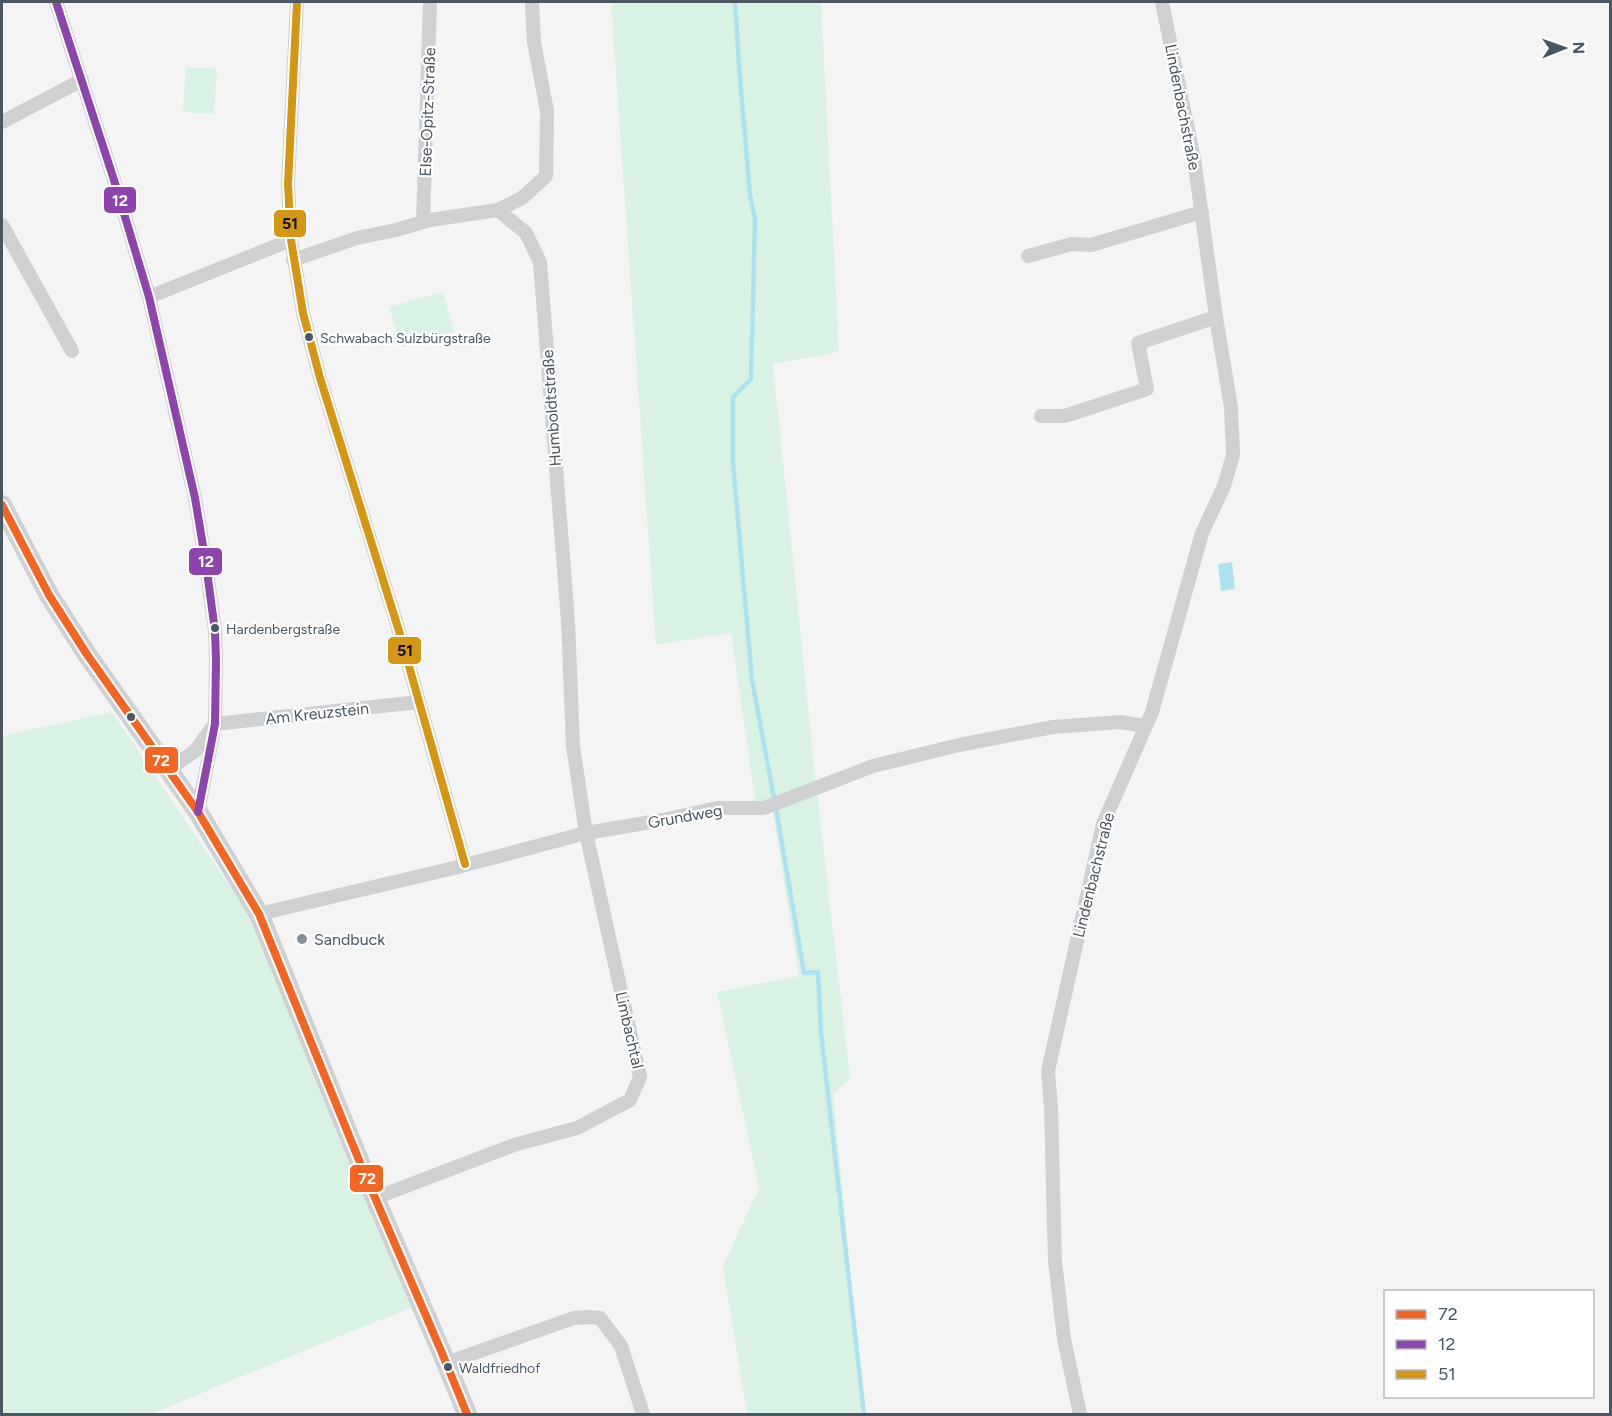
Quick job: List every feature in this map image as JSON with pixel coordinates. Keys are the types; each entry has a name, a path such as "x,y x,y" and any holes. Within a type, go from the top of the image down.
{"main road":[{"path":"2,505 49,595 76,638 198,812 259,914 467,1414"}],"street":[{"path":"56,2 149,297 195,498 215,641 215,723 198,812"},
{"path":"297,2 288,184 293,260 303,313 320,378 420,702 465,864"},
{"name":"Else-Opitz-Straße","path":"423,222 430,2"},
{"path":"293,260 357,238 430,220 498,210 522,198 546,176 547,111 534,42 532,2"},
{"name":"Lindenbachstraße","path":"1080,1414 1064,1339 1055,1261 1048,1071 1103,824 1152,712 1202,533 1224,486 1233,455 1231,407 1194,159 1162,2"},
{"path":"2,122 82,80"},
{"name":"Humboldtstraße","path":"498,210 526,233 540,262 568,621 573,746 586,833"},
{"path":"1028,256 1072,244 1091,245 1202,212"},
{"path":"2,225 72,351"},
{"path":"149,297 291,240"},
{"path":"1041,416 1065,416 1147,389 1138,343 1216,317"},
{"name":"Am Kreuzstein","path":"215,723 420,702"},
{"name":"Grundweg","path":"259,914 586,833 717,808 764,808 873,766 959,745 1053,727 1120,722 1145,726"},
{"path":"168,770 195,751 215,723"},
{"name":"Limbachtal","path":"375,1197 514,1145 577,1128 630,1100 640,1077 586,833"},
{"path":"446,1362 574,1318 600,1318 621,1346 643,1414"}],"green space":[{"path":"611,2 821,2 839,352 773,364 815,775 850,1078 833,1094 864,1414 747,1414 723,1266 759,1188 717,992 799,976 773,812 757,813 731,633 656,645"},
{"path":"186,67 217,69 214,114 183,112"},
{"path":"443,292 454,332 401,347 389,307"},
{"path":"112,712 252,919 411,1308 151,1414 2,1414 2,736"}],"water":[{"path":"1232,562 1235,589 1221,591 1218,564"}],"waterway":[{"path":"735,2 750,195 755,220 751,379 733,397 733,464 752,680 774,798"},
{"path":"776,808 804,973 818,972 821,1032 864,1414"}],"transit line":[{"name":"12","path":"56,2 149,297 195,498 215,631 216,661 215,724 198,812"},
{"name":"51","path":"297,2 288,184 291,240 303,313 320,378 399,631 465,864"},
{"name":"72","path":"2,505 49,595 86,653 198,812 259,914 363,1170 467,1414"}],"place":[{"name":"Schwabach Sulzbürgstraße","path":"309,337"},
{"name":"Hardenbergstraße","path":"215,628"},
{"name":"Sandbuck","path":"302,939"},
{"name":"Waldfriedhof","path":"448,1367"}]}
